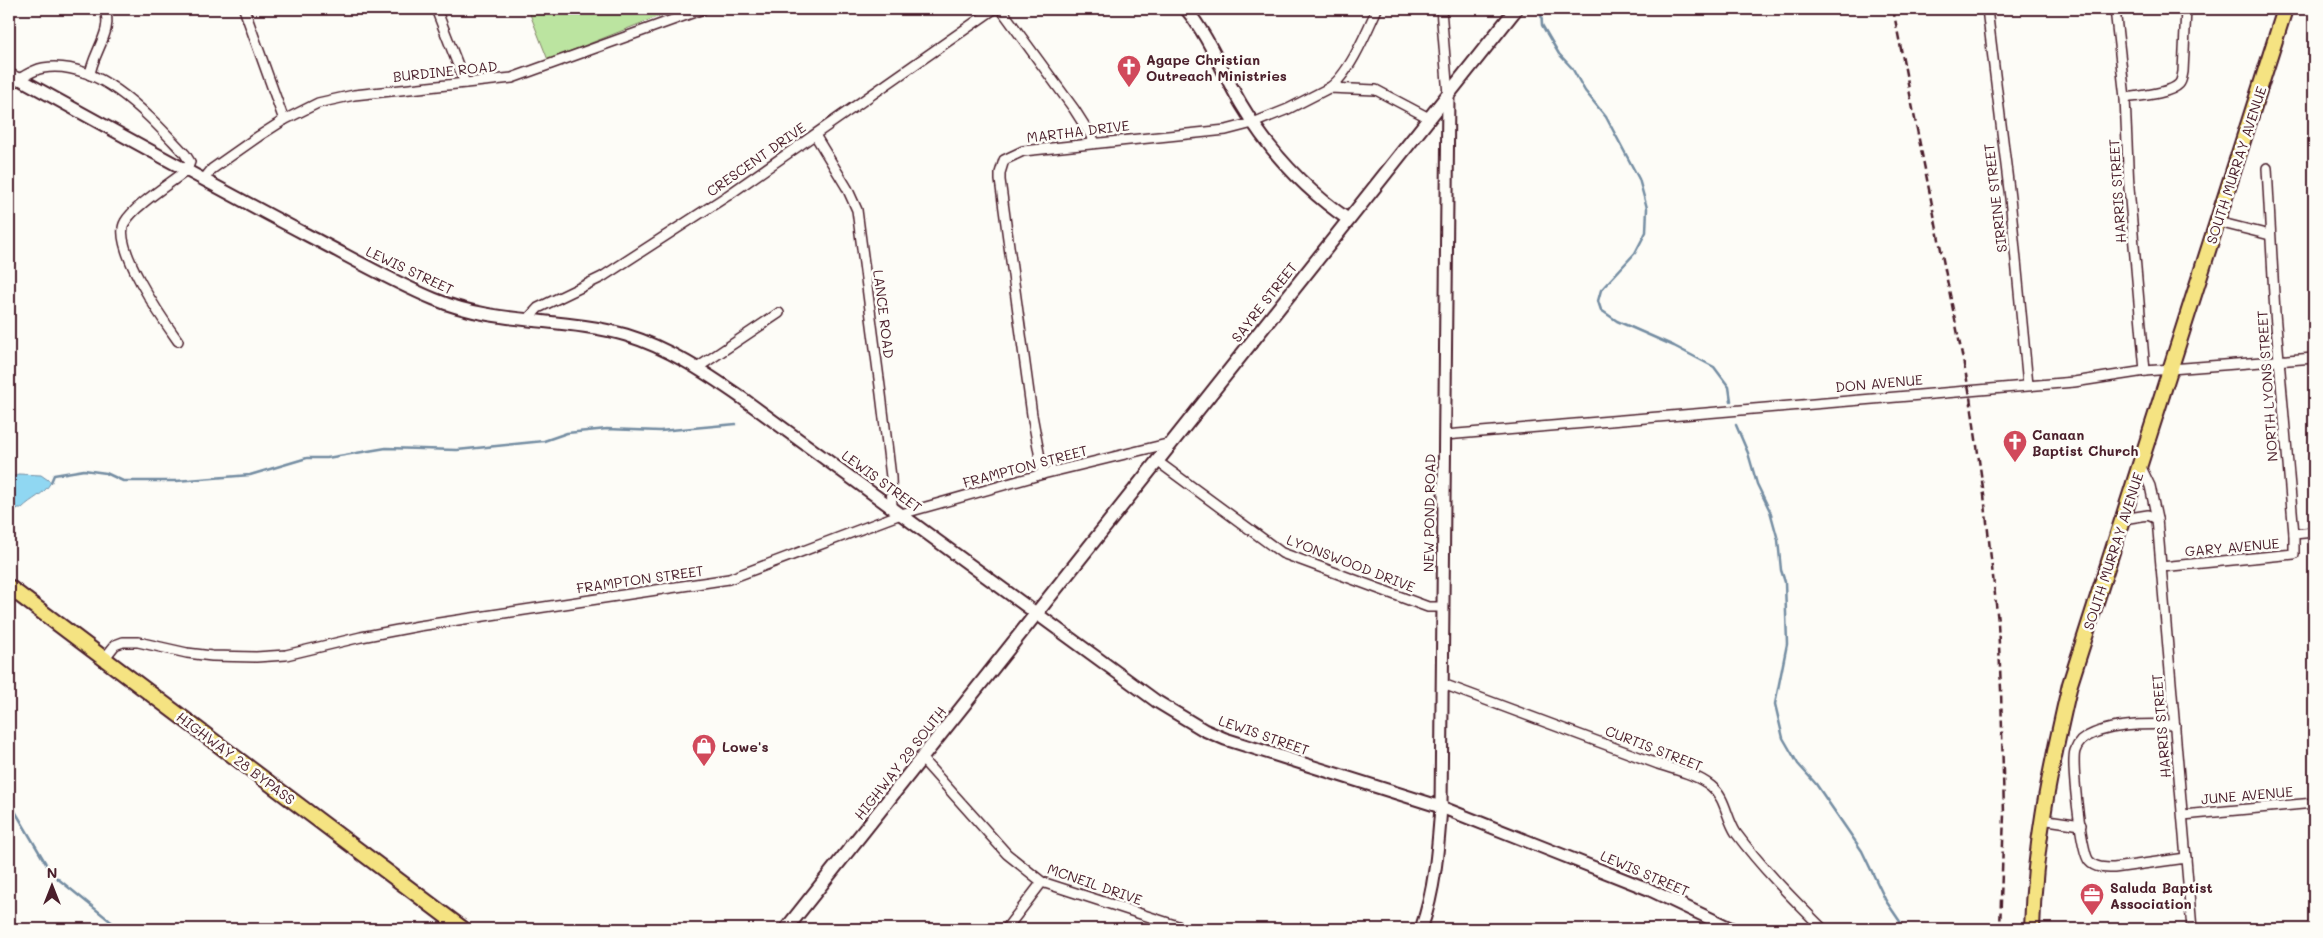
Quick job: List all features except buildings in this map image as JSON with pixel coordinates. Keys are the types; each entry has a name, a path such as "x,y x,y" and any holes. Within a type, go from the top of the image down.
{"main road":[{"name":"SAYRE STREET","path":"1035,613 1516,9"},
{"name":"SOUTH MURRAY AVENUE","path":"2032,929 2033,890 2041,819 2070,684 2285,9"},
{"name":"HIGHWAY 28 BYPASS","path":"9,586 464,929"},
{"name":"HIGHWAY 29 SOUTH","path":"786,929 922,759 1035,613"}],"street":[{"path":"90,75 96,50 106,32 107,20 104,9"},
{"path":"244,9 284,120"},
{"path":"436,9 465,83"},
{"name":"BURDINE ROAD","path":"204,179 212,169 284,120 318,103 340,97 512,78 702,9"},
{"name":"CRESCENT DRIVE","path":"527,320 538,308 602,277 633,258 815,135 994,9"},
{"path":"1001,9 1074,109 1095,142"},
{"path":"1186,9 1216,56 1253,123 1275,155 1323,202 1349,220"},
{"path":"1329,88 1337,83 1355,53 1377,9"},
{"path":"1441,9 1448,95"},
{"name":"SIRRINE STREET","path":"1987,9 2010,198 2028,385"},
{"name":"HARRIS STREET","path":"2115,9 2125,98 2129,188 2145,371"},
{"path":"2125,98 2158,92 2174,87 2181,82 2184,72 2186,9"},
{"path":"9,85 35,70 52,67 90,75 111,87 160,128 185,154 190,162 187,170 131,213 122,229 125,251 154,305 178,341"},
{"name":"LEWIS STREET","path":"9,73 376,272 434,300 481,314 625,335 664,349 742,398 1156,701 1204,730 1250,748 1441,807 1648,889 1732,929"},
{"path":"1329,88 1376,90 1429,118"},
{"name":"MARTHA DRIVE","path":"1043,474 1032,415 1000,172 1004,160 1023,151 1095,142 1212,132 1253,123 1312,98 1329,88"},
{"name":"NEW POND ROAD","path":"1421,929 1430,903 1441,807 1448,95"},
{"name":"LANCE ROAD","path":"815,135 848,188 857,210 891,477 892,507"},
{"name":"NORTH LYONS STREET","path":"2267,168 2279,361 2294,534"},
{"path":"2218,222 2270,235"},
{"path":"697,368 779,312"},
{"name":"DON AVENUE","path":"1445,436 2074,382 2145,371 2314,358"},
{"name":"FRAMPTON STREET","path":"104,659 115,646 123,642 138,642 179,652 212,656 256,657 286,655 361,637 419,626 715,582 745,575 901,514 1043,474 1171,443"},
{"name":"LYONSWOOD DRIVE","path":"1157,461 1282,553 1428,607 1443,607"},
{"name":"HARRIS STREET","path":"2140,465 2150,486 2157,520 2192,929"},
{"path":"2124,519 2148,515 2157,520"},
{"name":"GARY AVENUE","path":"2161,567 2294,554 2294,534 2314,532"},
{"name":"CURTIS STREET","path":"1443,684 1684,772 1710,785 1722,801 1732,828 1748,849 1823,929"},
{"path":"2175,725 2120,726 2103,731 2081,741 2074,751 2074,767 2083,848 2088,860 2104,868 2186,858"},
{"name":"MCNEIL DRIVE","path":"922,759 1007,854 1042,882 1187,929"},
{"name":"JUNE AVENUE","path":"2183,815 2314,803"},
{"path":"2041,819 2081,825"},
{"path":"1006,929 1042,882"}],"green space":[{"path":"528,9 677,9 548,60"}],"water":[{"path":"18,474 41,475 51,482 41,493 22,508 18,508 9,517 9,479"}],"waterway":[{"path":"1541,9 1542,25 1559,54 1572,68 1585,91 1606,117 1639,179 1647,208 1646,232 1635,253 1601,290 1598,301 1601,310 1617,321 1674,346 1714,367 1729,387 1731,401"},
{"path":"51,482 54,475 84,470 106,473 123,481 176,481 250,475 307,458 327,458 386,448 457,450 544,441 567,433 607,429 660,431 736,424"},
{"path":"1736,425 1748,453 1757,484 1770,511 1778,540 1781,570 1785,582 1787,644 1775,704 1783,738 1798,764 1816,784 1862,851 1886,901 1905,929"},
{"path":"9,801 52,874 120,929"}],"railway":[{"path":"1893,9 1969,390 1984,495 1998,622 2001,690 2004,814 2000,929"}],"place":[{"name":"Agape Christian Outreach Ministries","path":"1129,88"},
{"name":"Canaan Baptist Church","path":"2015,463"},
{"name":"Lowe's","path":"704,767"},
{"name":"Saluda Baptist Association","path":"2092,916"}]}
